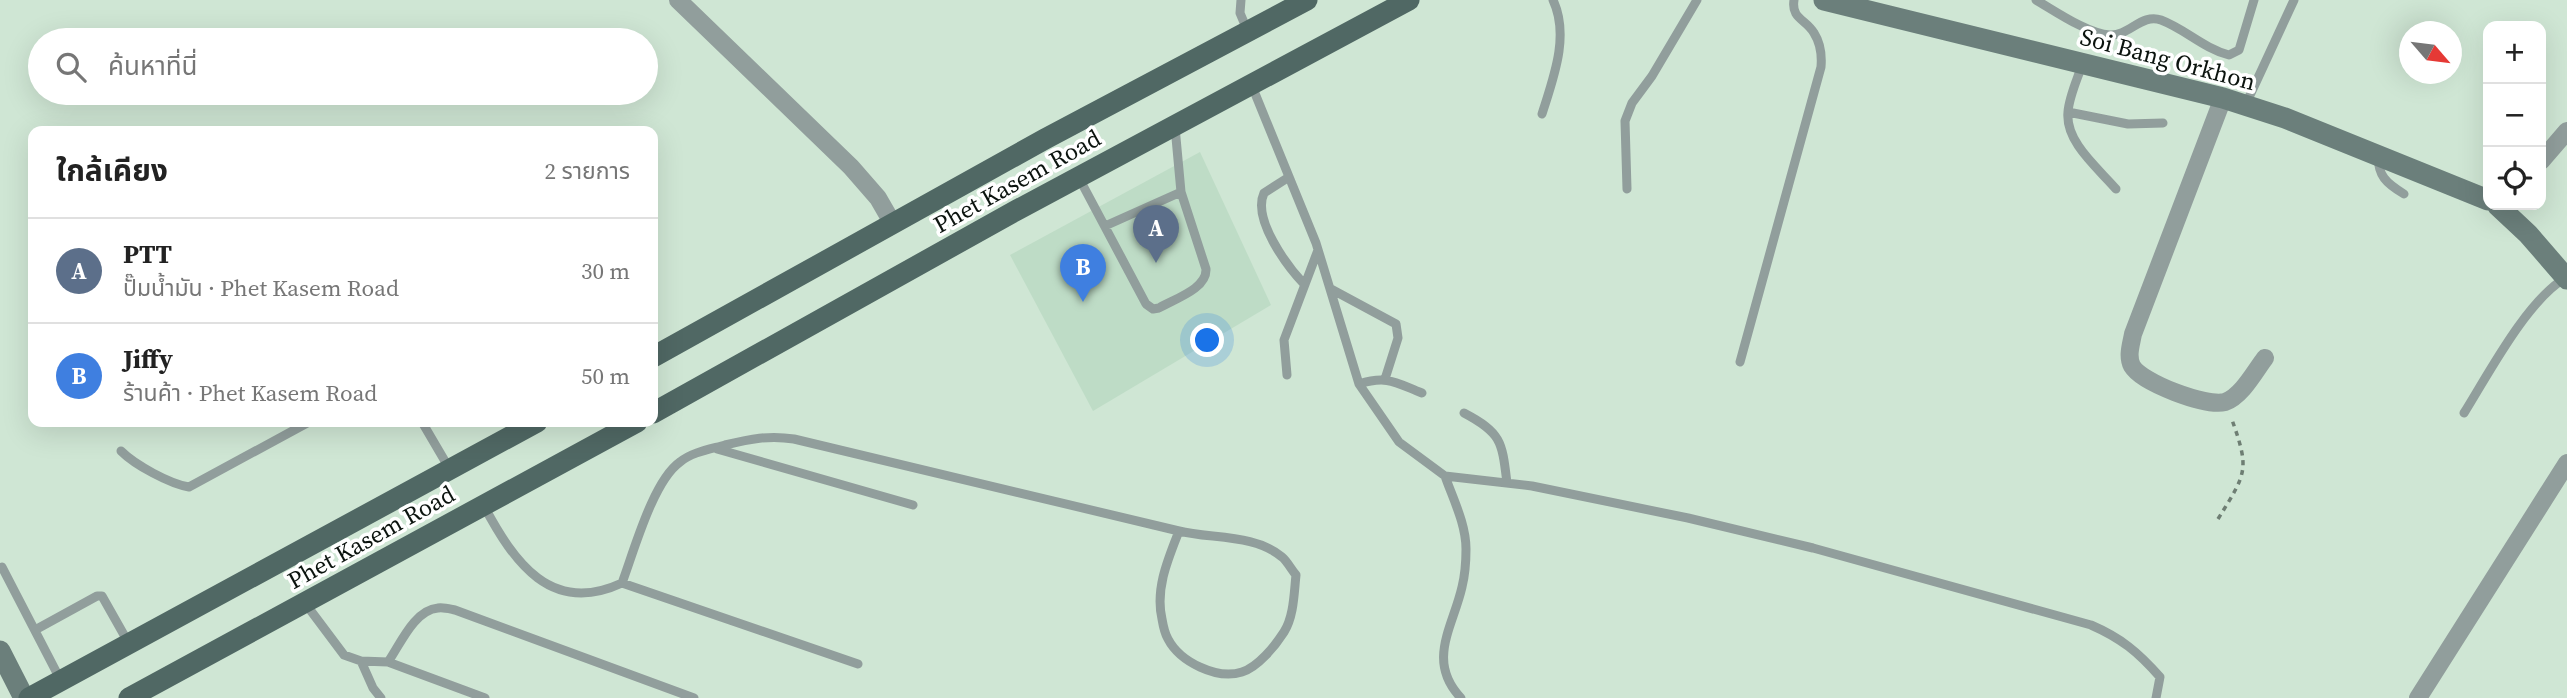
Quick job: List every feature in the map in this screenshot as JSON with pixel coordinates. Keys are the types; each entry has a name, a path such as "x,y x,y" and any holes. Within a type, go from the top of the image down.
{"main road":[{"name":"Phet Kasem Road","path":"658,354 1045,139 1307,0"},
{"name":"Phet Kasem Road","path":"658,410 1175,125 1409,0"},
{"name":"Phet Kasem Road","path":"26,698 528,427"},
{"name":"Phet Kasem Road","path":"129,698 628,427"}],"street":[{"path":"678,0 851,167 878,198 893,224"},
{"name":"Soi Bang Orkhon","path":"1824,0 2223,98 2285,118 2483,198"},
{"path":"2223,98 2133,334 2129,358 2134,369 2152,383 2203,401 2225,402 2242,388 2265,358"},
{"path":"2546,155 2567,131"},
{"name":"Soi Bang Orkhon","path":"2503,210 2567,278"},
{"path":"2418,698 2567,463"},
{"path":"0,651 26,698"}],"lane":[{"path":"1241,0 1240,13 1248,32"},
{"path":"1542,114 1555,70 1561,28 1553,0"},
{"path":"1627,189 1625,121 1697,0"},
{"path":"1740,362 1821,68 1822,51 1814,31 1796,15 1793,9 1794,0"},
{"path":"2036,0 2093,31 2111,35 2129,30 2144,20 2160,19 2214,51 2229,55 2239,50 2254,0"},
{"path":"2245,106 2294,0"},
{"path":"2082,63 2068,112 2069,128 2081,149 2116,188"},
{"path":"1252,86 1318,250 1359,384 1399,442 1445,476 1532,486 1688,518 1813,548 2091,625 2117,636 2141,655 2160,677 2156,698"},
{"path":"2068,112 2128,124 2163,122"},
{"path":"1079,178 1146,304 1153,309 1159,308 1202,284 1206,276 1181,192 1175,125"},
{"path":"2378,154 2380,174 2388,184 2404,194"},
{"path":"1289,177 1264,193 1260,208 1283,260 1304,284"},
{"path":"1105,226 1181,192"},
{"path":"1287,375 1284,340 1318,250"},
{"path":"2464,413 2529,312 2551,287 2567,278"},
{"path":"1331,289 1396,324 1398,338 1385,379"},
{"path":"1359,384 1385,379 1422,393"},
{"path":"1464,413 1493,431 1503,451 1507,483"},
{"path":"121,451 147,469 181,486 189,487 300,427"},
{"path":"425,427 450,469"},
{"path":"622,583 658,488 679,462 698,453 755,437 775,436 1179,531 1237,539 1259,545 1282,557 1296,575 1294,601 1285,630 1264,656 1242,672 1219,673 1191,663 1168,640 1161,617 1161,589 1168,558 1179,531"},
{"path":"716,448 913,506"},
{"path":"1445,476 1459,514 1466,547 1463,585 1443,648 1444,669 1453,690 1461,698"},
{"path":"484,506 516,560 554,588 573,594 587,594 622,583 858,664"},
{"path":"2,567 61,681"},
{"path":"35,630 97,596 102,596 129,644"},
{"path":"305,603 344,655 360,661 388,662 485,698"},
{"path":"388,662 414,622 437,607 456,610 694,698"},
{"path":"360,661 381,698"}],"path":[{"path":"2218,519 2242,478 2245,461 2225,402"}],"shaded area":[{"path":"1200,152 1271,305 1093,411 1010,255"}],"place":[{"name":"PTT","path":"1156,263"},
{"name":"Jiffy","path":"1083,302"}]}
